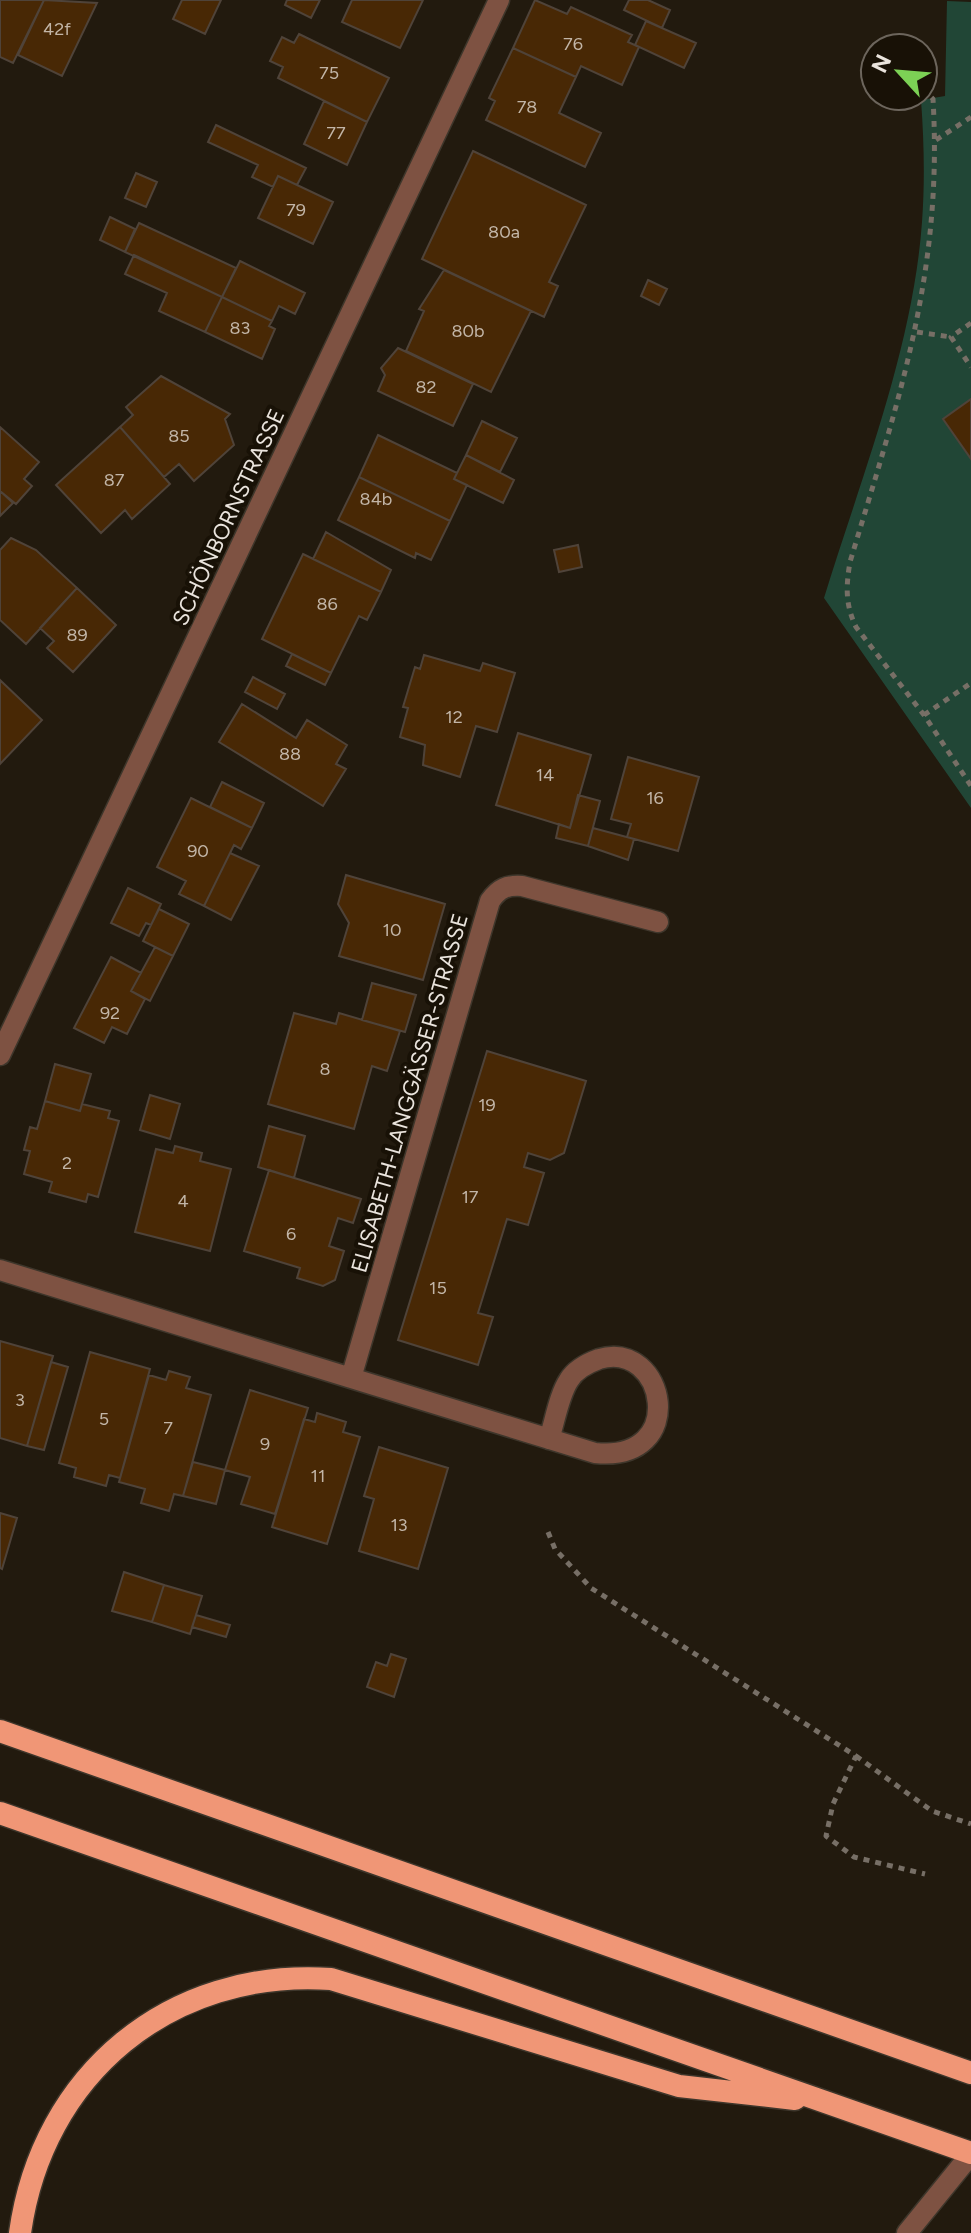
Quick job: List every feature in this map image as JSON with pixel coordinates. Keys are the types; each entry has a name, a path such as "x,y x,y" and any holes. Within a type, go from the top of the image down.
{"highway":[{"path":"0,1731 971,2073"},
{"path":"0,1813 971,2154"},
{"path":"20,2233 36,2161 63,2111 91,2074 135,2032 171,2010 216,1991 258,1980 290,1976 331,1979 386,1993 568,2054 679,2086 739,2096 823,2101"}],"street":[{"name":"SCHÖNBORNSTRASSE","path":"0,1055 499,0"},
{"name":"ELISABETH-LANGGÄSSER-STRASSE","path":"351,1378 490,901 498,891 510,885 522,886 658,922"},
{"path":"0,1270 549,1439 595,1453 617,1456 635,1449 650,1436 660,1404 653,1382 642,1369 616,1358 585,1365 569,1380 549,1439"},
{"path":"907,2233 971,2154"}],"path":[{"path":"934,112 932,241 917,332 850,562 846,589 848,610 856,627 924,715 971,786"},
{"path":"935,141 971,117"},
{"path":"917,332 951,337 971,323"},
{"path":"951,337 971,367"},
{"path":"924,715 971,683"},
{"path":"548,1532 555,1549 591,1588 856,1756 932,1811 971,1824"},
{"path":"856,1756 833,1804 826,1836 854,1857 925,1874"}],"green space":[{"path":"947,1 971,2 971,808 824,598 884,412 908,317 917,269 923,207 922,112 939,112 939,97 945,96"}],"building":[{"path":"0,0 44,0 13,63 0,57"},
{"path":"44,0 97,3 62,76 18,55"},
{"path":"182,0 221,0 205,34 173,19"},
{"path":"287,0 320,0 311,18 285,5"},
{"path":"352,0 423,0 400,48 342,22"},
{"path":"535,0 567,14 571,7 632,35 628,42 639,47 622,85 581,66 576,77 513,48"},
{"path":"629,0 648,0 670,10 662,28 624,10"},
{"path":"646,21 696,43 684,68 635,45"},
{"path":"299,34 389,78 367,122 278,78 283,67 270,61 282,37 294,43"},
{"path":"513,48 576,77 559,113 601,133 585,167 486,120 495,101 489,98"},
{"path":"324,101 367,122 347,165 304,144"},
{"path":"216,125 306,168 297,185 278,176 273,187 252,177 258,165 208,142"},
{"path":"473,151 586,205 549,282 558,286 544,317 422,259"},
{"path":"136,173 157,182 146,207 125,198"},
{"path":"278,176 333,202 313,244 258,218"},
{"path":"110,217 135,229 125,252 100,240"},
{"path":"139,223 236,268 222,297 125,252"},
{"path":"134,255 222,297 205,332 159,311 167,293 125,274"},
{"path":"240,261 305,293 295,314 279,306 272,321 222,297"},
{"path":"444,270 531,311 491,392 406,351 424,311 419,309"},
{"path":"648,280 667,289 659,305 641,296"},
{"path":"222,297 272,321 269,326 275,329 262,359 205,332"},
{"path":"398,348 473,384 453,426 378,391 385,375 381,368"},
{"path":"161,376 230,414 225,419 234,445 194,481 179,464 164,477 120,427 133,415 126,407"},
{"path":"971,399 971,459 943,419"},
{"path":"482,421 517,438 500,472 466,455"},
{"path":"0,427 39,462 24,479 32,486 16,504 0,491"},
{"path":"120,427 170,484 132,519 125,510 101,533 56,485"},
{"path":"378,435 457,473 454,479 467,485 450,521 359,477"},
{"path":"466,455 514,480 503,503 454,479"},
{"path":"359,477 450,521 431,560 416,553 415,558 338,520"},
{"path":"0,491 13,503 0,516"},
{"path":"326,532 391,570 381,592 313,559"},
{"path":"11,538 36,550 77,588 26,644 0,620 0,550"},
{"path":"578,545 582,567 559,572 554,550"},
{"path":"303,554 381,592 367,620 359,616 331,673 262,639"},
{"path":"77,588 116,625 73,672 47,648 54,641 40,628"},
{"path":"292,654 331,673 325,685 286,666"},
{"path":"424,655 480,671 483,663 515,673 497,732 476,726 460,777 423,765 425,745 400,737 408,708 403,707 415,667 420,669"},
{"path":"253,677 285,694 277,709 245,692"},
{"path":"0,680 42,720 0,764"},
{"path":"242,704 296,738 307,720 347,745 336,764 346,769 323,806 219,742"},
{"path":"518,733 591,755 570,828 496,805"},
{"path":"628,757 699,777 678,851 627,837 631,824 611,819"},
{"path":"222,782 264,803 252,828 210,807"},
{"path":"578,795 600,801 588,846 556,838 559,824 570,828"},
{"path":"191,798 252,828 241,849 234,845 204,906 179,894 186,881 157,867"},
{"path":"593,828 634,839 628,860 588,846"},
{"path":"230,853 259,866 231,920 204,906"},
{"path":"346,875 445,904 423,980 339,956 349,923 338,904"},
{"path":"128,888 161,904 151,925 146,923 139,936 111,923"},
{"path":"159,909 189,924 173,956 143,941"},
{"path":"155,947 173,956 150,1001 131,991"},
{"path":"111,957 141,973 131,991 145,999 127,1034 112,1027 104,1043 74,1028"},
{"path":"372,983 416,995 405,1032 362,1020"},
{"path":"294,1013 336,1024 339,1013 400,1031 387,1071 372,1066 354,1129 268,1104"},
{"path":"487,1051 586,1081 564,1153 550,1160 528,1153 524,1167 544,1173 528,1225 507,1219 478,1313 493,1317 478,1365 398,1340"},
{"path":"55,1064 91,1074 80,1111 45,1101"},
{"path":"150,1095 180,1104 170,1139 140,1130"},
{"path":"45,1101 80,1111 82,1104 110,1111 108,1118 119,1121 98,1197 88,1194 86,1202 49,1192 52,1182 24,1174 30,1151 24,1150 30,1127 37,1129"},
{"path":"269,1126 305,1136 294,1178 258,1167"},
{"path":"175,1146 202,1153 200,1161 231,1169 210,1251 135,1232 156,1149 173,1153"},
{"path":"269,1170 361,1199 353,1223 338,1218 329,1246 344,1251 335,1280 323,1286 297,1278 300,1268 244,1251"},
{"path":"0,1341 53,1356 27,1446 0,1438"},
{"path":"90,1352 150,1369 120,1478 109,1475 106,1486 74,1477 76,1468 59,1463"},
{"path":"51,1362 68,1367 44,1450 27,1446"},
{"path":"169,1371 190,1377 186,1388 211,1395 183,1496 174,1494 169,1511 141,1503 145,1489 119,1482 149,1375 166,1380"},
{"path":"250,1390 308,1408 275,1514 241,1504 250,1477 225,1470"},
{"path":"317,1413 346,1422 343,1432 360,1437 327,1544 272,1527 304,1419 315,1422"},
{"path":"379,1447 448,1468 418,1569 359,1551 374,1499 364,1496"},
{"path":"193,1462 225,1470 216,1504 183,1496"},
{"path":"0,1513 17,1518 2,1569 0,1568"},
{"path":"124,1572 164,1585 152,1622 112,1611"},
{"path":"164,1585 202,1596 190,1634 152,1622"},
{"path":"196,1615 230,1625 226,1637 192,1627"},
{"path":"391,1654 406,1659 394,1697 367,1687 376,1662 387,1666"}]}
